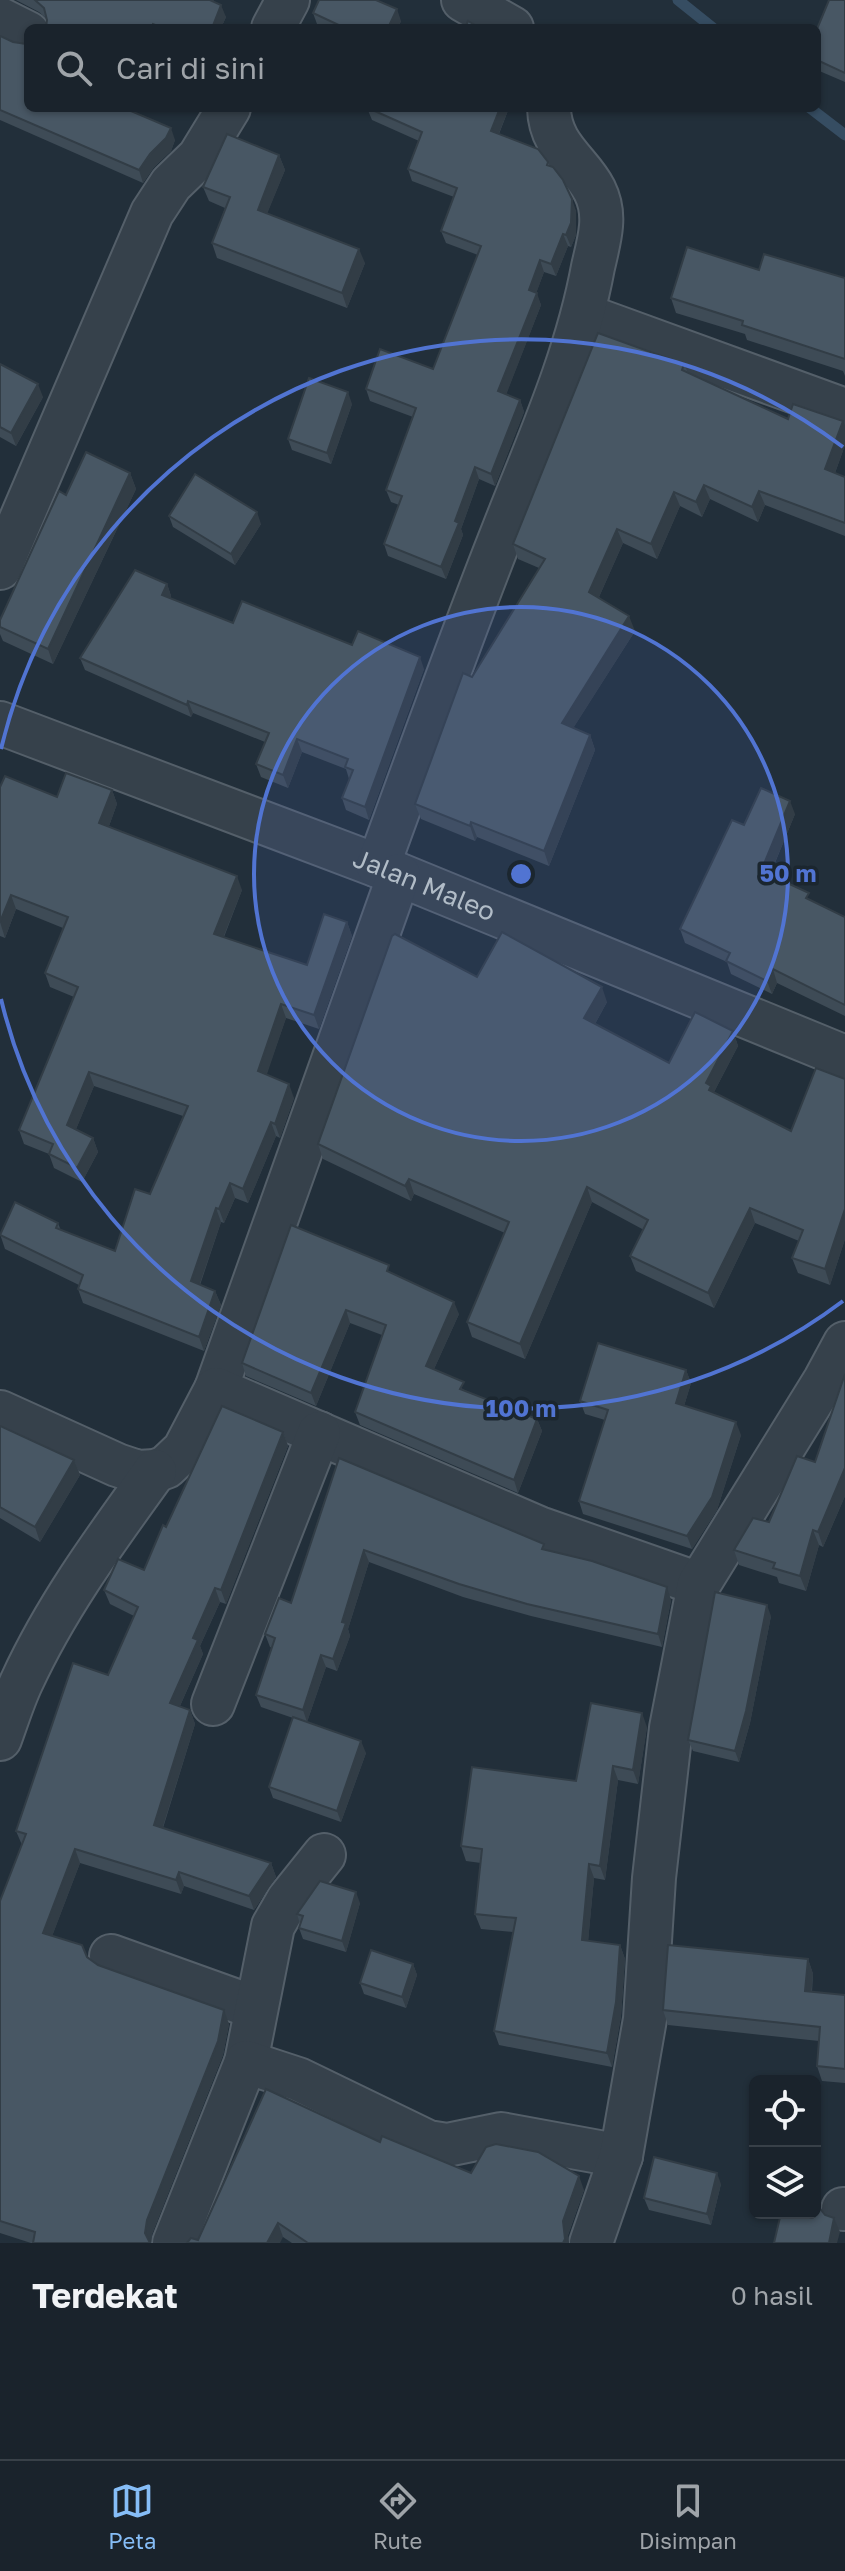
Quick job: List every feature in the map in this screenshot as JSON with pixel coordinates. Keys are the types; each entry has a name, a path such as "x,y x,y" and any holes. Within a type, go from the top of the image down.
{"street":[{"path":"275,24 288,0"},
{"path":"463,0 506,24"},
{"path":"0,19 24,31"},
{"path":"0,568 152,213 171,184 199,157 217,112"},
{"path":"0,1412 117,1465 138,1472 155,1471 166,1467 184,1450 216,1389 464,631 567,369 584,315 602,223 599,202 593,182 563,151 554,133 550,112"},
{"path":"584,315 845,410"},
{"name":"Jalan Maleo","path":"0,723 388,871 845,1057"},
{"path":"591,2243 621,2156 645,2019 654,1878 671,1728 699,1584 845,1343"},
{"path":"216,1389 539,1528 699,1584"},
{"path":"213,1704 319,1433"},
{"path":"0,1739 21,1683 57,1613 93,1556 155,1471"},
{"path":"174,2243 246,2062 273,1926 288,1900 324,1855"},
{"path":"111,1956 256,2008"},
{"path":"246,2062 298,2079 428,2142 447,2145 501,2134 621,2156"}],"building":[{"path":"35,0 210,0 221,5 214,24 46,24 44,8"},
{"path":"319,0 376,0 397,9 390,24 336,24 313,13"},
{"path":"829,0 845,0 845,73 821,62 819,24"},
{"path":"0,36 24,44 24,112 133,112 171,128 139,170 0,110"},
{"path":"377,112 498,112 491,131 538,149 547,165 553,167 563,180 572,199 571,223 551,264 540,260 529,290 537,293 498,391 520,400 491,474 475,467 455,521 459,523 441,567 384,544 402,496 386,490 416,408 366,389 380,349 433,369 481,246 441,231 457,188 408,169 422,132"},
{"path":"227,134 279,155 258,210 359,249 342,293 212,243 230,197 203,187"},
{"path":"687,247 759,270 764,254 845,278 845,359 671,298"},
{"path":"598,333 684,364 682,370 788,419 793,404 843,421 825,469 845,477 845,523 759,491 752,507 704,485 696,502 674,492 651,544 617,529 589,592 629,616 562,723 590,735 544,851 415,804 463,673 472,677 545,559 513,544"},
{"path":"0,364 38,384 11,433 0,427"},
{"path":"309,378 348,392 327,453 288,439"},
{"path":"86,452 130,473 48,649 0,627 0,620 59,491 66,495"},
{"path":"195,474 257,512 231,554 169,516"},
{"path":"135,570 167,584 162,595 233,623 242,601 352,645 358,631 420,657 365,807 342,798 353,770 345,767 348,759 297,739 283,775 256,764 269,733 188,701 187,705 80,658"},
{"path":"66,773 112,790 99,823 237,876 214,934 307,965 324,914 347,922 314,1015 281,1004 258,1071 289,1084 275,1124 271,1122 243,1189 230,1183 219,1209 216,1208 191,1281 215,1291 199,1337 78,1289 83,1275 0,1235 15,1202 58,1223 56,1228 115,1251 135,1189 150,1194 188,1106 89,1072 67,1125 93,1138 77,1168 49,1154 53,1144 19,1130 78,987 45,973 68,917 11,895 0,922 0,787 5,776 57,797"},
{"path":"761,788 790,801 761,871 809,893 806,898 845,917 845,1005 773,969 767,981 726,961 730,953 680,929 732,820 744,825"},
{"path":"502,932 602,987 584,1018 669,1063 695,1012 733,1031 706,1083 711,1086 709,1090 791,1131 816,1068 845,1079 845,1209 825,1269 792,1258 803,1230 750,1208 708,1293 630,1256 648,1220 587,1187 520,1344 467,1322 509,1222 409,1179 405,1186 318,1144 392,936 395,934 477,977"},
{"path":"291,1225 389,1265 387,1271 454,1302 426,1366 464,1382 460,1389 537,1419 514,1480 355,1412 386,1325 346,1310 311,1393 242,1363"},
{"path":"598,1343 686,1370 676,1403 736,1422 712,1497 687,1536 579,1501 608,1410 580,1401"},
{"path":"845,1374 845,1468 818,1532 813,1530 800,1576 773,1568 775,1563 734,1550 753,1518 769,1522 797,1456 815,1462"},
{"path":"222,1406 283,1432 221,1590 215,1588 193,1638 198,1640 170,1703 190,1710 154,1825 271,1863 249,1896 179,1872 176,1880 75,1849 43,1933 82,1945 87,1957 98,1965 224,2010 218,2041 147,2220 145,2233 150,2243 33,2243 35,2232 0,2221 0,1901 26,1834 16,1831 73,1663 108,1675 138,1607 104,1590 118,1559 144,1570"},
{"path":"0,1426 74,1460 35,1527 0,1507"},
{"path":"339,1458 544,1544 542,1549 592,1561 667,1587 658,1634 527,1604 364,1550 342,1622 346,1623 333,1659 321,1655 303,1710 256,1695 275,1638 265,1634 279,1598 291,1603"},
{"path":"715,1592 767,1605 735,1751 688,1740"},
{"path":"591,1703 642,1713 633,1770 613,1766 600,1866 589,1864 582,1940 620,1945 616,2002 607,2053 494,2031 516,1918 475,1914 482,1849 461,1846 472,1767 576,1781"},
{"path":"293,1717 361,1741 337,1811 269,1787"},
{"path":"320,1881 356,1892 342,1941 299,1928 303,1916 297,1914"},
{"path":"668,1945 808,1959 805,1991 845,1995 845,2069 817,2066 820,2027 663,2010"},
{"path":"371,1950 413,1964 402,1997 360,1983"},
{"path":"266,2089 380,2142 382,2136 471,2173 486,2147 496,2144 538,2152 579,2176 563,2221 563,2243 308,2243 278,2223 267,2243 187,2243 191,2238 198,2240"},
{"path":"654,2157 717,2173 707,2214 644,2198"},
{"path":"821,2210 834,2218 829,2243 774,2243 780,2219 821,2219"}],"waterway":[{"path":"678,0 708,24"},
{"path":"815,112 845,135"}]}
